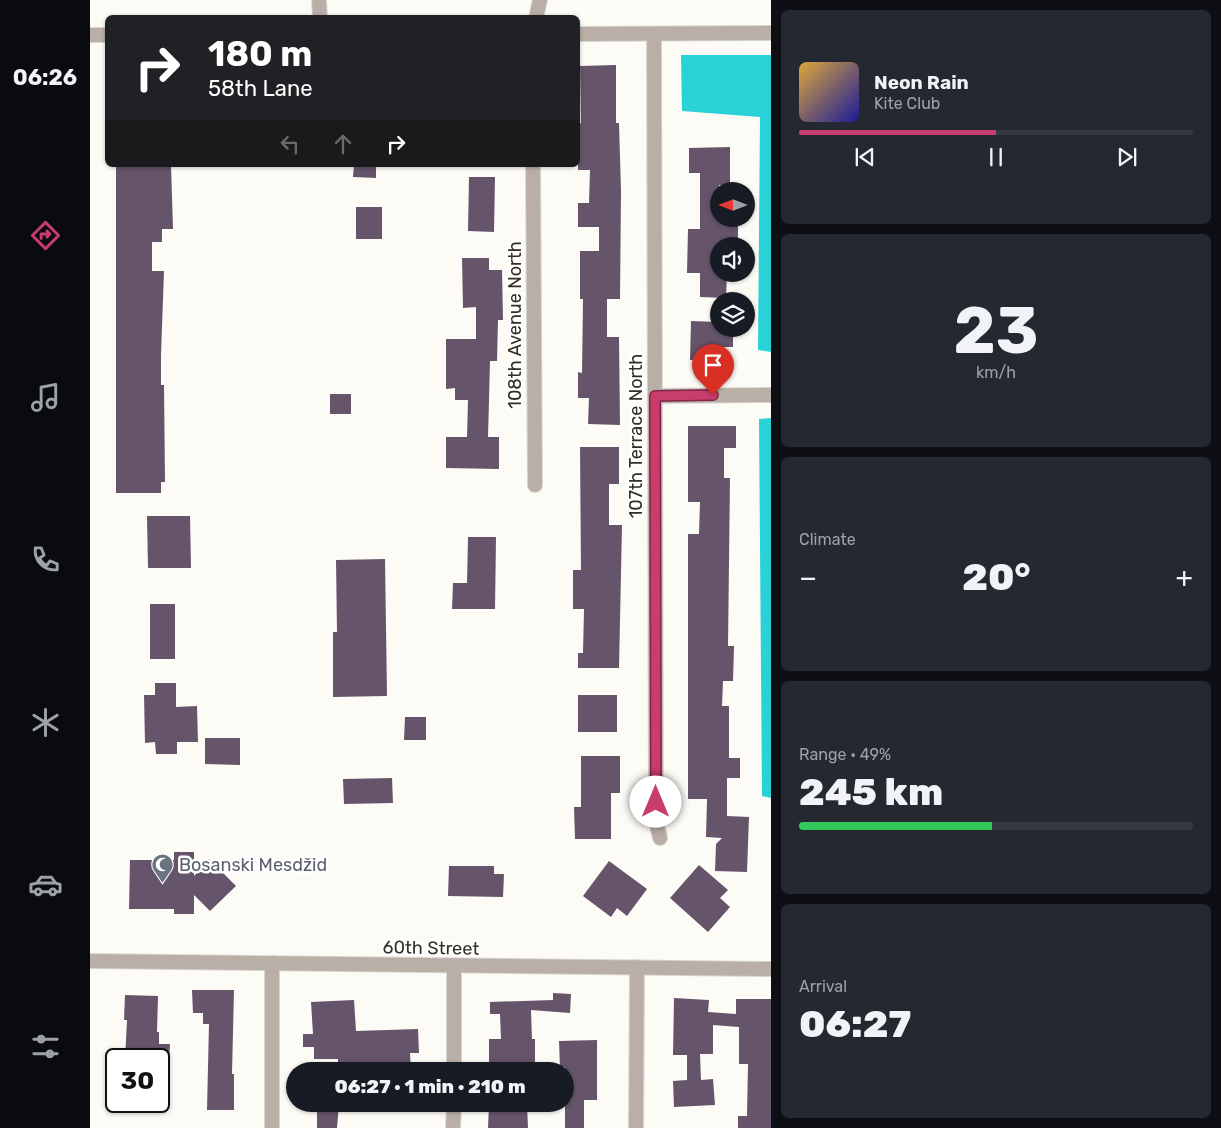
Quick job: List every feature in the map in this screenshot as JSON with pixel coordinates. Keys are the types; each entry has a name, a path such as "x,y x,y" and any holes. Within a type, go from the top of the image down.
{"street":[{"path":"319,0 320,15"},
{"path":"537,15 540,0"},
{"path":"580,34 771,33"},
{"name":"107th Terrace North","path":"654,34 656,821 660,838"},
{"path":"90,35 105,35"},
{"name":"108th Avenue North","path":"532,167 535,485"},
{"path":"655,396 771,395"},
{"name":"60th Street","path":"90,961 454,967 771,969"},
{"path":"272,963 272,1128"},
{"path":"454,967 454,1062"},
{"path":"636,1128 637,967"},
{"path":"454,1112 454,1128"}],"water":[{"path":"681,55 771,55 771,352 758,350 760,117 682,111"},
{"path":"771,418 771,798 762,796 759,419"}],"building":[{"path":"616,65 616,123 619,123 621,191 620,299 607,299 607,337 619,337 620,425 588,424 589,398 578,398 578,372 582,373 583,299 580,299 580,251 599,251 599,227 578,227 578,203 589,203 590,170 578,170 578,167 580,167 581,123 580,66"},
{"path":"730,147 730,182 710,182 710,228 738,228 738,237 710,237 710,282 727,282 726,292 710,292 710,297 700,297 700,273 687,273 688,229 700,229 700,173 689,173 689,148"},
{"path":"116,167 171,167 173,229 162,229 162,242 152,242 152,271 164,271 161,385 164,385 165,482 161,482 161,493 116,493"},
{"path":"354,167 376,167 376,178 353,177"},
{"path":"469,177 495,177 494,232 468,231"},
{"path":"356,207 382,207 382,239 356,239"},
{"path":"462,258 489,258 489,270 502,270 503,320 498,320 497,361 490,361 488,437 499,437 499,469 446,468 446,437 467,437 468,400 455,400 455,388 446,389 446,339 476,339 476,307 463,308"},
{"path":"691,321 710,322 710,337 733,337 733,347 722,347 722,360 690,360"},
{"path":"330,394 351,394 351,414 330,414"},
{"path":"688,426 736,426 736,448 724,448 724,478 730,478 728,646 734,646 733,681 723,681 722,706 729,706 729,758 740,758 740,778 727,778 727,816 749,817 747,872 715,871 716,844 722,838 706,837 707,799 688,799 688,534 699,534 700,502 688,502"},
{"path":"580,447 619,447 619,484 609,484 609,525 622,525 619,668 578,668 578,653 583,653 584,609 573,609 573,570 581,570"},
{"path":"147,516 190,516 191,568 148,568"},
{"path":"468,537 496,537 495,609 452,609 453,583 467,583"},
{"path":"385,559 387,696 333,697 333,632 337,632 336,560"},
{"path":"150,604 175,604 175,659 150,659"},
{"path":"155,683 176,683 176,707 197,706 198,742 177,742 177,754 156,754 155,742 145,743 144,695 155,695"},
{"path":"578,695 617,695 617,732 578,732"},
{"path":"405,717 426,717 426,740 404,740"},
{"path":"205,738 240,738 240,765 205,764"},
{"path":"581,756 620,756 620,793 611,793 611,839 575,839 574,807 581,807"},
{"path":"392,778 393,803 344,804 343,779"},
{"name":"Bosanski Mesdžid","path":"174,852 194,852 194,876 209,859 236,886 210,911 194,895 194,914 174,914 174,909 129,909 130,860 174,860"},
{"path":"609,861 647,889 627,916 617,908 611,917 583,896"},
{"path":"699,865 728,890 720,898 730,907 708,932 670,898"},
{"path":"449,866 494,866 494,874 504,874 503,897 448,896"},
{"path":"192,990 234,990 232,1074 234,1074 234,1110 207,1110 209,1024 203,1024 203,1013 193,1013"},
{"path":"553,993 571,994 570,1013 531,1010 532,1039 535,1039 535,1062 489,1062 489,1039 501,1039 500,1014 490,1014 490,1002 553,1000"},
{"path":"125,995 158,996 157,1032 159,1032 159,1044 170,1044 170,1048 126,1048 127,1020 124,1020"},
{"path":"674,998 709,1000 708,1012 736,1014 736,999 771,999 771,1128 738,1128 738,1116 747,1116 748,1064 739,1064 739,1027 713,1025 713,1054 700,1054 701,1080 713,1079 715,1105 674,1107 673,1081 687,1080 687,1055 673,1055"},
{"path":"354,1000 356,1031 418,1029 419,1053 410,1053 410,1062 338,1062 338,1059 314,1059 314,1047 303,1047 303,1034 313,1034 311,1002"},
{"path":"597,1040 597,1100 584,1100 584,1128 565,1128 565,1112 574,1112 574,1062 560,1062 559,1041"},
{"path":"317,1112 338,1112 337,1128 317,1128"},
{"path":"489,1112 527,1112 528,1128 488,1128"}],"place":[{"name":"Bosanski Mesdžid","path":"163,884"}],"route":[{"path":"656,802 655,396 713,395"}]}
